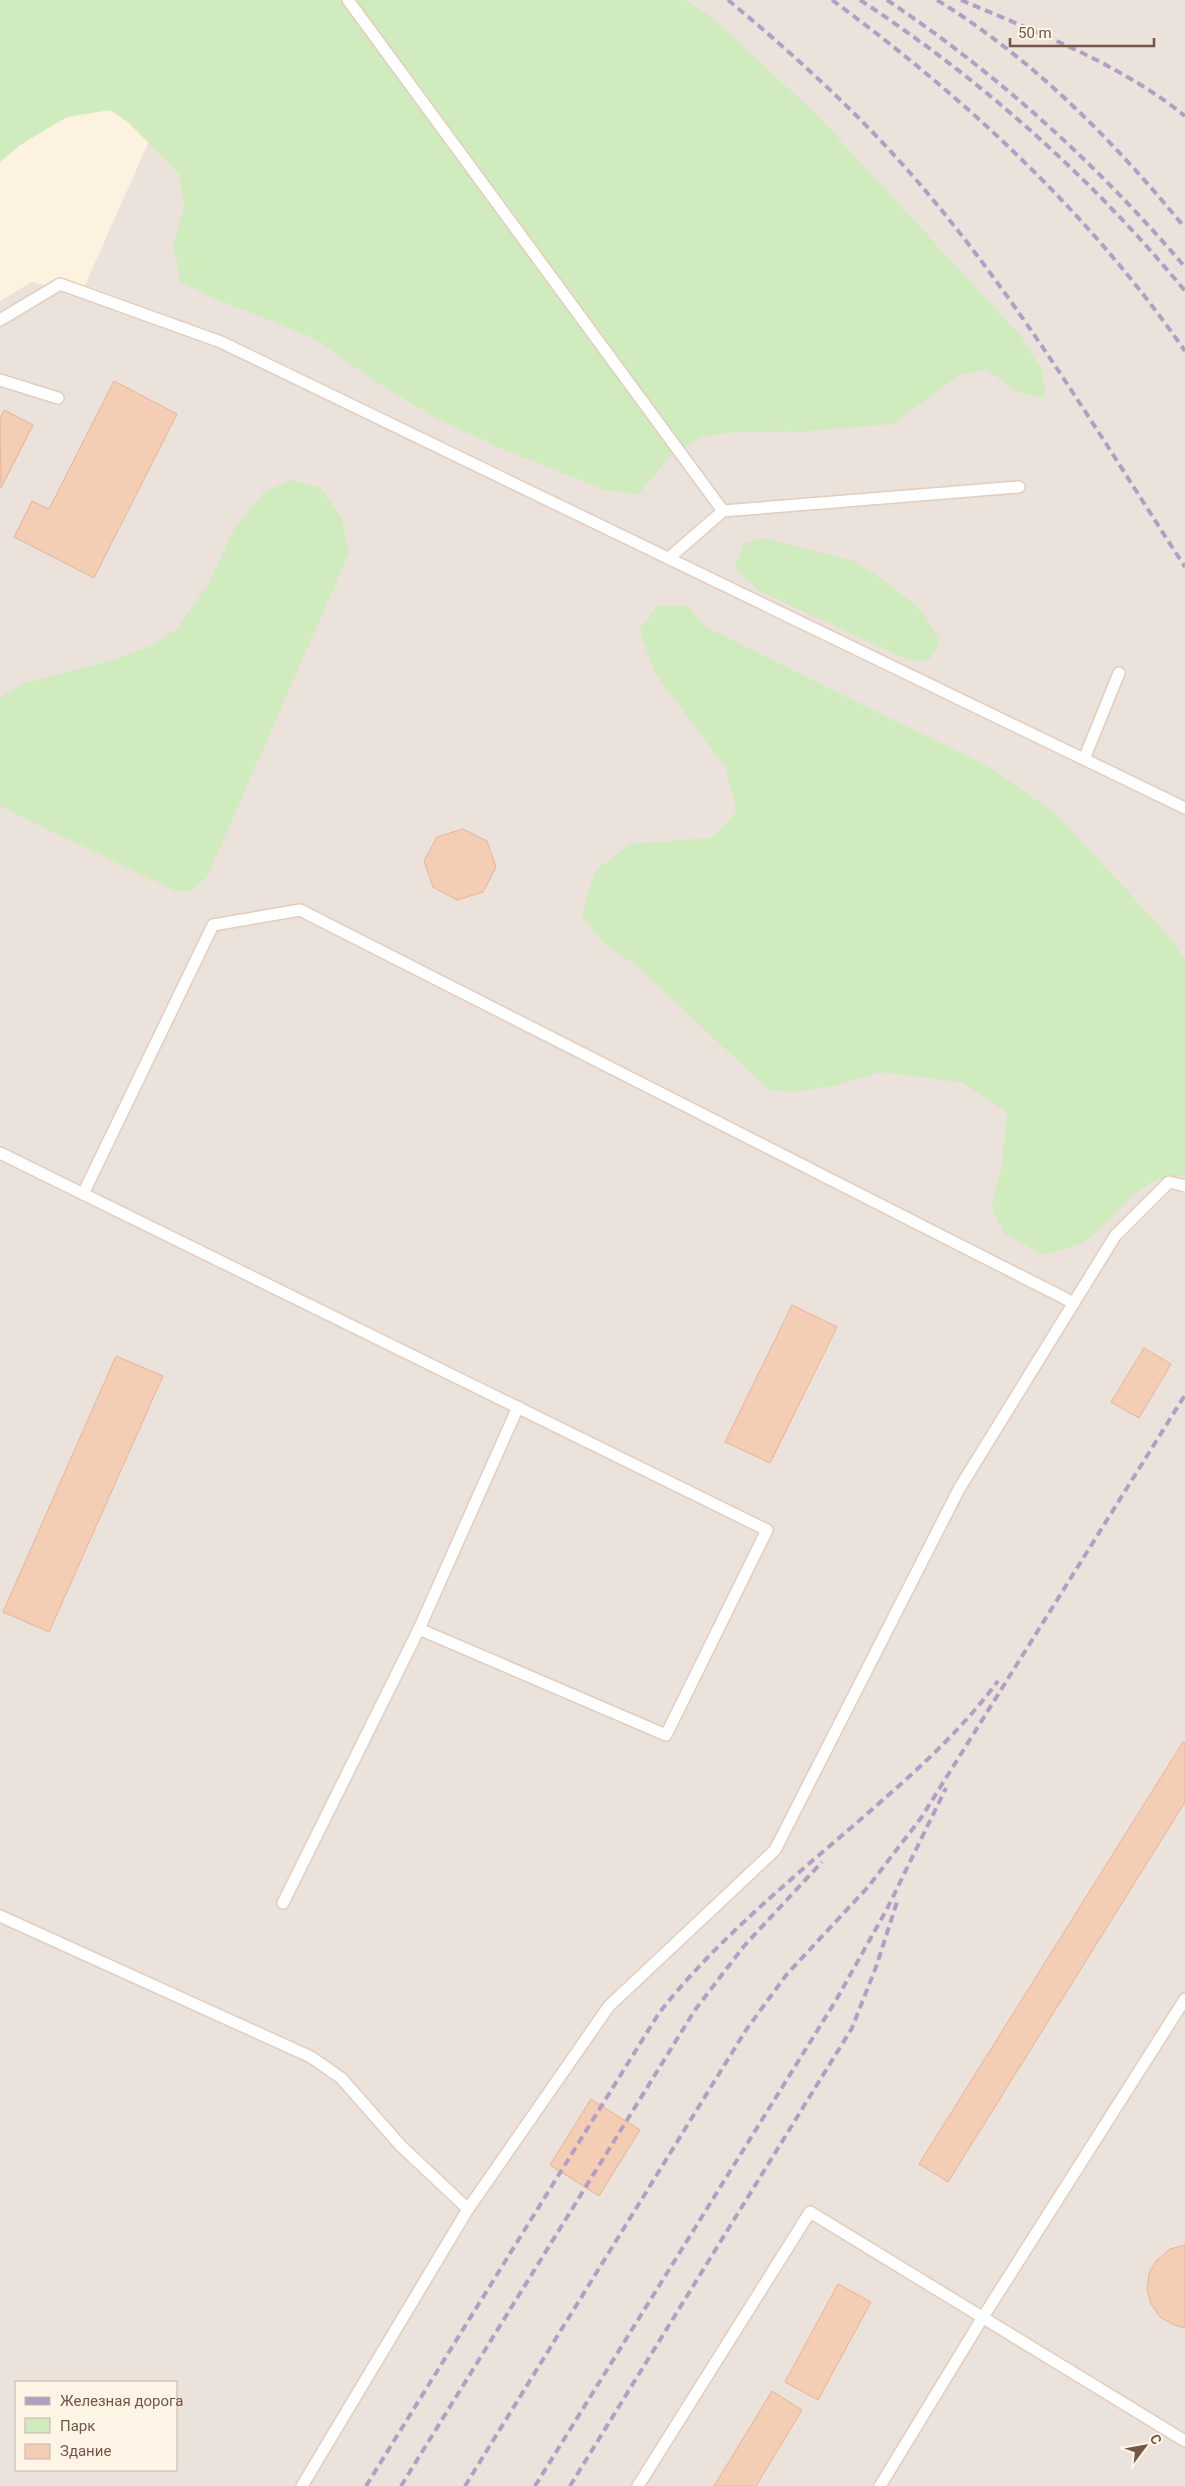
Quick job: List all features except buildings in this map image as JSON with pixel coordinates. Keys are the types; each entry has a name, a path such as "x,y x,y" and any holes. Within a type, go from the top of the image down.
{"lane":[{"path":"348,0 723,511"},
{"path":"0,320 60,284 221,342 1185,808"},
{"path":"0,380 58,398"},
{"path":"670,558 723,511 1019,487"},
{"path":"1084,759 1120,673"},
{"path":"83,1194 213,925 300,910 1074,1304"},
{"path":"0,1153 767,1530 666,1735 419,1630"},
{"path":"302,2486 468,2209 609,2006 775,1850 959,1489 1115,1236 1169,1182 1185,1186"},
{"path":"283,1903 419,1630 518,1407"},
{"path":"0,1916 311,2057 341,2078 401,2146 468,2209"},
{"path":"880,2486 983,2317 1185,2000"},
{"path":"638,2486 810,2212 1185,2441"}],"shaded area":[{"path":"212,0 1185,0 1185,2486 0,2486 0,301 32,282 81,294"}],"green space":[{"path":"0,0 686,0 716,21 817,115 1023,339 1043,372 1045,398 1015,391 987,369 958,376 892,424 799,432 743,431 701,437 669,457 639,494 604,490 504,450 434,417 376,382 318,341 273,321 222,302 180,282 173,244 184,207 179,174 129,123 110,110 67,117 20,145 0,162"},
{"path":"290,480 321,488 342,519 349,553 207,877 191,891 175,891 0,806 0,699 5,694 28,682 120,658 151,646 176,630 209,583 234,529 263,493"},
{"path":"764,538 853,561 884,580 922,611 940,642 929,661 908,660 757,590 735,567 744,543"},
{"path":"657,606 687,606 706,627 989,767 1055,813 1167,934 1185,960 1185,1176 1153,1182 1130,1198 1100,1229 1084,1242 1044,1255 1004,1233 991,1207 1002,1164 1007,1112 962,1082 881,1072 834,1086 793,1092 769,1090 636,965 605,945 582,915 595,871 630,844 712,838 737,811 725,767 655,673 639,630"}],"railway":[{"path":"728,0 800,62 846,105 911,174 949,220 986,267 1055,365 1185,567"},
{"path":"832,0 931,77 1023,161 1067,205 1108,252 1148,300 1185,351"},
{"path":"860,0 949,63 1033,133 1112,209 1185,291"},
{"path":"887,0 969,59 1045,123 1082,157 1152,229 1185,267"},
{"path":"937,0 972,23 1039,75 1101,133 1185,228"},
{"path":"961,0 1077,50 1133,80 1185,116"},
{"path":"465,2486 746,2030 787,1974 868,1887 921,1818 1185,1395"},
{"path":"366,2486 659,2013 683,1984 735,1930 893,1791 941,1746 971,1715 998,1681"},
{"path":"535,2486 835,2002 887,1909 946,1788"},
{"path":"401,2486 695,2010 744,1946 822,1862"},
{"path":"570,2486 852,2028 876,1967 897,1902"}]}
